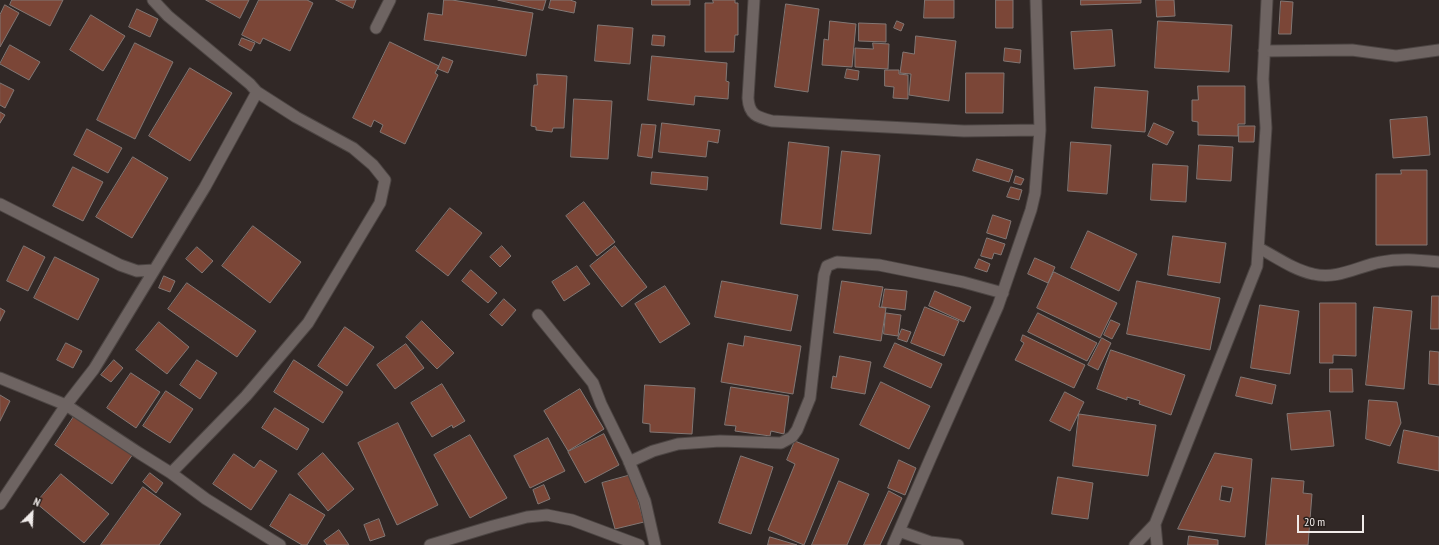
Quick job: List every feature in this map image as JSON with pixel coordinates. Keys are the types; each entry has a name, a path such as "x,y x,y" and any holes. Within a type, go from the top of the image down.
{"street":[{"path":"153,0 168,16 250,84 257,92 353,148 373,165 385,180 380,203 308,323 246,396 171,473"},
{"path":"376,28 390,0"},
{"path":"754,0 748,106 752,112 759,117 772,121 964,132 1040,130"},
{"path":"893,545 998,306 1031,210 1035,193 1040,130 1036,0"},
{"path":"1135,545 1155,524 1257,266 1266,128 1263,79 1267,0"},
{"path":"1264,52 1352,50 1396,56 1439,50"},
{"path":"0,504 66,405 94,369 204,187 257,92"},
{"path":"0,204 120,265 137,271 154,270"},
{"path":"1259,248 1293,267 1313,274 1336,275 1381,262 1410,258 1439,262"},
{"path":"629,462 653,451 678,444 720,441 781,443 792,437 797,430 810,398 824,275 827,266 837,262 879,265 963,282 1003,292"},
{"path":"538,315 593,384 629,462 645,501 655,545"},
{"path":"0,378 66,405 171,473 206,499 280,545"},
{"path":"430,545 527,517 547,515 572,520 639,545"},
{"path":"1155,524 1157,545"},
{"path":"899,531 927,543 958,545"}],"building":[{"path":"12,0 63,0 50,26 10,5"},
{"path":"206,0 249,0 240,18"},
{"path":"259,0 307,0 313,3 290,51 263,38 260,44 242,35"},
{"path":"336,0 356,0 353,8"},
{"path":"444,0 533,13 526,56 424,40 428,13 442,15"},
{"path":"498,0 546,0 543,10"},
{"path":"551,0 570,0 576,2 574,13 549,8"},
{"path":"652,0 690,0 690,5 652,5"},
{"path":"713,0 735,0 735,3 738,3 738,35 735,35 734,52 705,52 705,3 713,3"},
{"path":"925,0 954,0 954,18 924,18"},
{"path":"996,0 1013,0 1013,28 996,28"},
{"path":"1081,0 1141,0 1141,3 1081,5"},
{"path":"1156,0 1174,0 1175,16 1157,17"},
{"path":"1281,1 1293,2 1291,34 1279,34"},
{"path":"786,4 819,9 808,92 775,87"},
{"path":"5,5 19,13 0,47 0,15"},
{"path":"137,9 158,19 150,37 129,27"},
{"path":"91,15 125,36 103,71 70,50"},
{"path":"830,21 856,24 852,67 822,65 824,39 828,40"},
{"path":"897,21 904,24 901,31 894,28"},
{"path":"1158,21 1232,25 1229,72 1155,68"},
{"path":"859,23 886,24 886,42 859,41"},
{"path":"598,25 633,28 630,64 595,61"},
{"path":"1112,30 1115,66 1074,69 1071,32"},
{"path":"653,35 665,36 664,46 652,45"},
{"path":"916,36 956,41 949,101 909,95 911,74 900,73 903,52 914,54"},
{"path":"242,38 255,43 251,51 239,45"},
{"path":"390,42 439,66 435,73 438,75 405,144 380,132 383,125 374,120 371,127 353,118"},
{"path":"135,43 173,62 135,139 97,120"},
{"path":"873,43 889,44 888,69 855,67 855,48 873,49"},
{"path":"10,45 40,62 29,80 0,64"},
{"path":"1005,48 1021,50 1020,63 1004,61"},
{"path":"652,56 727,63 726,81 729,82 728,99 695,96 694,105 648,100"},
{"path":"443,57 453,61 448,73 438,69"},
{"path":"190,68 232,93 190,161 149,136"},
{"path":"847,69 859,71 858,80 845,78"},
{"path":"885,70 899,70 899,74 908,75 908,99 893,98 894,87 885,86"},
{"path":"966,73 1004,73 1003,113 966,113"},
{"path":"537,74 567,76 564,128 553,128 552,132 536,130 536,127 531,126 534,85 537,85"},
{"path":"0,83 14,90 5,108 0,105"},
{"path":"1198,86 1245,86 1245,124 1238,124 1238,136 1198,135 1198,122 1192,121 1192,100 1198,100"},
{"path":"1095,87 1148,91 1145,132 1092,128"},
{"path":"574,99 612,101 608,159 571,157"},
{"path":"0,112 5,115 0,123"},
{"path":"1427,117 1430,155 1393,158 1390,120"},
{"path":"662,123 720,130 718,143 708,141 706,157 659,152"},
{"path":"1154,123 1174,132 1167,145 1148,136"},
{"path":"642,124 656,125 652,158 638,156"},
{"path":"1239,126 1255,126 1254,142 1239,142"},
{"path":"87,129 122,148 108,173 74,155"},
{"path":"789,142 829,147 821,229 781,224"},
{"path":"1071,142 1111,145 1107,194 1068,191"},
{"path":"1199,145 1233,147 1231,181 1197,179"},
{"path":"842,151 880,155 871,234 833,230"},
{"path":"133,157 168,178 132,238 96,217"},
{"path":"977,159 1013,170 1009,182 973,171"},
{"path":"1153,164 1188,166 1186,202 1151,200"},
{"path":"73,167 103,182 83,221 53,206"},
{"path":"1401,170 1427,170 1427,245 1376,245 1376,174 1401,174"},
{"path":"652,172 708,177 707,190 651,184"},
{"path":"1016,176 1024,179 1021,185 1014,183"},
{"path":"1011,187 1022,190 1019,200 1007,197"},
{"path":"584,202 615,242 597,256 566,216"},
{"path":"450,208 482,233 448,276 416,251"},
{"path":"993,215 1011,221 1006,239 987,233"},
{"path":"253,226 301,262 270,303 222,266"},
{"path":"1088,231 1137,254 1119,291 1071,268"},
{"path":"1173,236 1226,243 1220,283 1168,275"},
{"path":"987,238 1005,244 1001,255 994,253 992,259 981,256"},
{"path":"24,246 45,257 28,291 7,281"},
{"path":"502,246 511,256 500,267 490,257"},
{"path":"615,246 647,287 622,307 590,266"},
{"path":"197,247 213,261 202,273 186,259"},
{"path":"55,257 99,279 78,320 34,298"},
{"path":"1035,258 1055,267 1048,283 1028,274"},
{"path":"979,259 990,264 987,272 975,268"},
{"path":"577,266 590,284 564,301 552,282"},
{"path":"471,270 497,293 488,303 462,281"},
{"path":"1054,272 1117,303 1100,338 1037,308"},
{"path":"164,276 175,281 170,292 159,288"},
{"path":"722,281 798,295 791,331 715,317"},
{"path":"842,281 883,287 879,307 886,308 881,341 834,333"},
{"path":"1137,281 1220,298 1210,350 1127,334"},
{"path":"187,283 256,331 237,357 168,309"},
{"path":"665,286 690,324 660,343 635,304"},
{"path":"885,289 907,291 905,310 882,307"},
{"path":"935,291 971,307 964,322 929,306"},
{"path":"1432,296 1439,296 1439,329 1431,329"},
{"path":"504,299 516,310 502,326 490,315"},
{"path":"1320,303 1356,303 1356,356 1333,355 1333,363 1320,363"},
{"path":"1260,305 1299,311 1290,374 1251,368"},
{"path":"925,307 959,321 944,356 911,343"},
{"path":"1374,307 1412,311 1404,389 1366,385"},
{"path":"0,308 5,311 0,321"},
{"path":"886,313 901,315 898,336 884,334"},
{"path":"1038,313 1097,343 1087,361 1028,332"},
{"path":"1111,320 1120,324 1112,339 1104,335"},
{"path":"422,321 454,353 437,369 406,337"},
{"path":"159,322 189,347 167,374 136,350"},
{"path":"345,327 374,347 347,386 318,366"},
{"path":"902,329 911,332 907,342 898,339"},
{"path":"1023,335 1085,365 1074,388 1015,360 1024,343 1021,341"},
{"path":"745,336 801,346 793,394 721,382 728,343 743,346"},
{"path":"1102,338 1111,343 1098,370 1088,365"},
{"path":"66,343 82,351 73,368 57,360"},
{"path":"895,343 942,364 931,388 884,367"},
{"path":"406,344 424,368 395,389 377,365"},
{"path":"1111,350 1185,375 1171,415 1139,404 1140,401 1127,397 1127,400 1097,389"},
{"path":"1430,351 1439,352 1439,385 1429,384"},
{"path":"840,356 871,362 865,394 831,388 833,376 836,377"},
{"path":"114,360 123,368 111,382 101,375"},
{"path":"197,360 217,373 200,399 180,385"},
{"path":"294,360 343,392 323,423 274,392"},
{"path":"1330,369 1352,369 1353,392 1330,392"},
{"path":"131,373 160,392 136,428 107,408"},
{"path":"1241,377 1276,385 1272,404 1236,396"},
{"path":"881,382 930,406 909,449 860,425"},
{"path":"442,384 465,421 453,428 452,425 432,437 411,403"},
{"path":"645,385 695,388 692,434 650,432 650,424 643,423"},
{"path":"731,387 789,396 784,434 771,431 770,436 735,431 736,426 725,425"},
{"path":"580,389 604,429 568,451 544,411"},
{"path":"166,391 193,409 170,443 143,426"},
{"path":"1065,392 1084,402 1070,431 1050,421"},
{"path":"0,395 10,401 0,421"},
{"path":"1369,400 1397,402 1401,423 1390,446 1366,439"},
{"path":"275,408 309,429 297,450 262,428"},
{"path":"1330,411 1334,446 1291,450 1287,414"},
{"path":"1079,414 1156,425 1148,476 1073,466"},
{"path":"75,415 133,454 112,484 55,445"},
{"path":"398,423 438,505 397,525 358,443"},
{"path":"1404,430 1439,437 1439,471 1398,463"},
{"path":"604,434 619,465 585,483 568,452"},
{"path":"470,435 507,498 470,518 434,455"},
{"path":"548,438 565,471 530,488 514,456"},
{"path":"795,441 839,459 804,545 768,530 795,464 787,460"},
{"path":"323,453 354,489 328,511 298,474"},
{"path":"1215,453 1252,459 1245,537 1178,529","holes":["1222,486 1233,488 1230,502 1220,500"]},
{"path":"234,454 254,468 260,460 277,471 251,510 213,484"},
{"path":"741,456 773,467 751,534 719,523"},
{"path":"899,460 916,468 905,495 888,488"},
{"path":"150,473 163,483 156,493 143,482"},
{"path":"61,474 109,514 84,543 36,503"},
{"path":"631,475 644,522 615,529 602,483"},
{"path":"1058,477 1093,483 1088,519 1052,514"},
{"path":"1272,478 1304,481 1303,493 1312,494 1308,545 1266,545"},
{"path":"839,481 869,494 847,545 812,545"},
{"path":"544,485 550,499 538,504 533,490"},
{"path":"143,487 181,514 159,545 101,545"},
{"path":"889,491 902,498 880,545 864,545"},
{"path":"290,494 325,515 307,545 302,545 270,526"},
{"path":"379,519 385,536 370,541 364,525"},
{"path":"339,530 349,545 327,545 324,541"},
{"path":"1189,536 1218,540 1218,545 1188,545"},
{"path":"770,537 797,545 768,545"}]}
